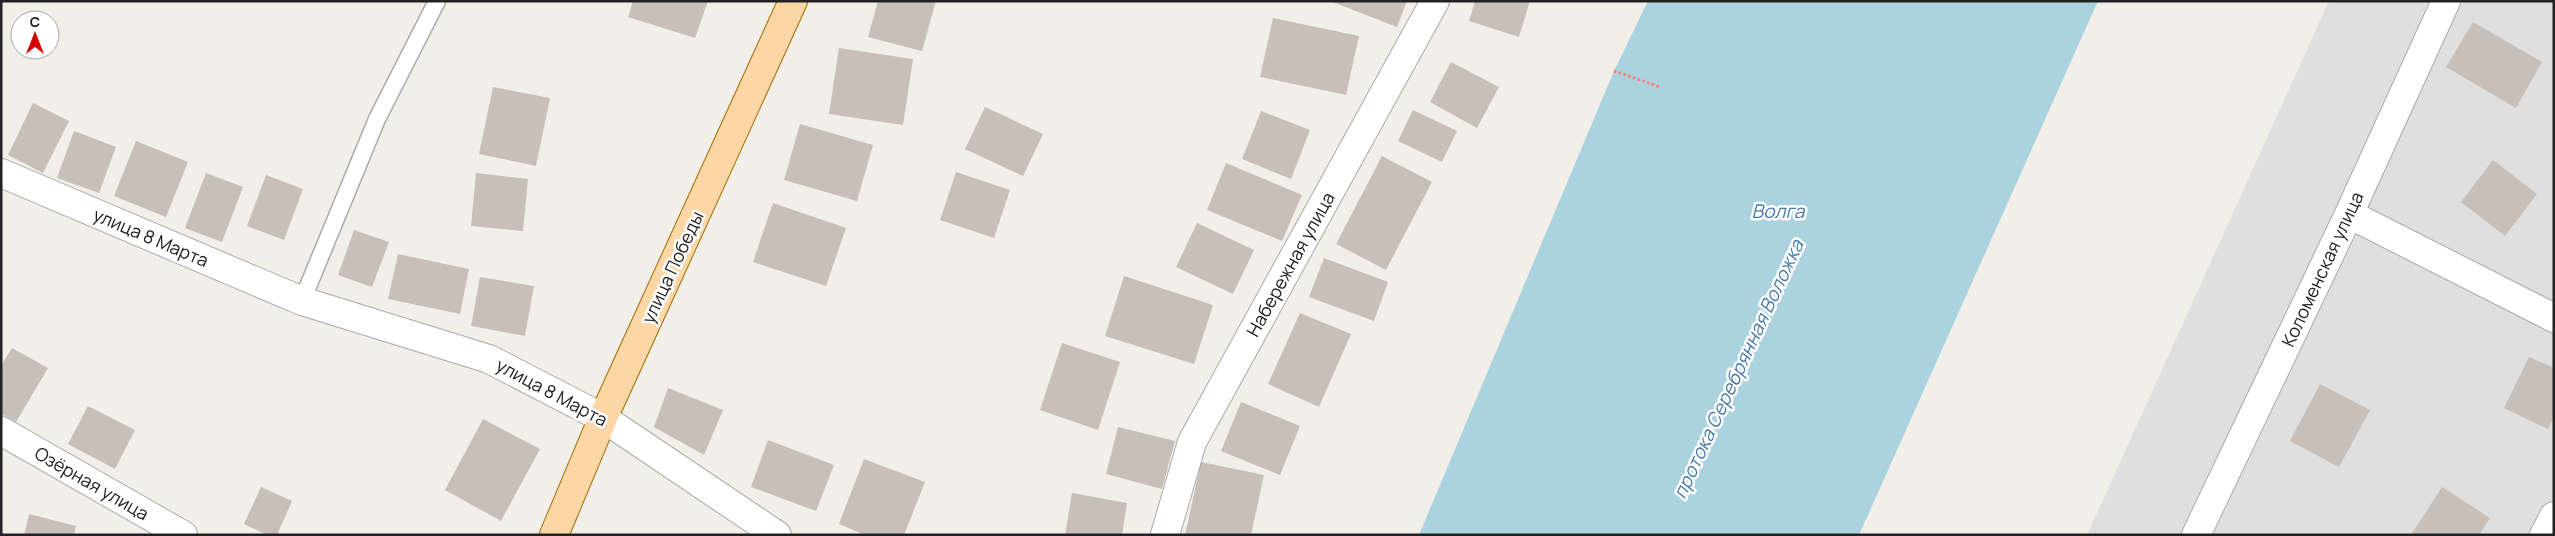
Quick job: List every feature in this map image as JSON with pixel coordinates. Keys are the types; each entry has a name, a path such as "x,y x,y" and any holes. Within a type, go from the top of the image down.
{"main road":[{"name":"улица Победы","path":"554,535 603,418 793,1"}],"street":[{"name":"Набережная улица","path":"1166,535 1192,442 1435,1"},
{"name":"Коломенская улица","path":"2196,535 2349,214 2446,1"},
{"name":"улица 8 Марта","path":"1,173 302,301 489,359 603,418 778,535"},
{"path":"2349,214 2554,318"},
{"name":"Озёрная улица","path":"1,431 183,535"},
{"path":"2544,535 2554,516"}],"lane":[{"path":"302,301 377,120 438,1"}],"path":[{"path":"1614,71 1660,87"}],"shaded area":[{"path":"2329,1 2554,1 2554,535 2087,535"}],"water":[{"name":"Волга","path":"1648,1 2098,1 1859,535 1419,535 1614,71"}],"building":[{"path":"633,1 708,1 695,38 628,17"},
{"path":"878,1 936,1 922,51 868,37"},
{"path":"1330,1 1407,1 1397,27"},
{"path":"1475,1 1530,1 1519,37 1469,21"},
{"path":"1273,18 1359,36 1346,95 1260,77"},
{"path":"2473,22 2542,62 2516,108 2446,67"},
{"path":"839,48 913,59 903,125 829,114"},
{"path":"1451,62 1499,87 1477,128 1430,102"},
{"path":"493,87 550,98 536,166 479,154"},
{"path":"33,103 69,121 43,173 8,155"},
{"path":"985,107 1043,134 1023,176 965,149"},
{"path":"1413,110 1457,131 1442,162 1398,141"},
{"path":"1261,111 1310,130 1291,179 1242,159"},
{"path":"800,124 873,145 857,201 784,180"},
{"path":"74,131 116,147 99,193 57,178"},
{"path":"136,141 188,162 166,217 114,196"},
{"path":"1382,156 1432,182 1386,270 1336,244"},
{"path":"2493,160 2537,194 2505,236 2461,202"},
{"path":"1226,163 1302,195 1282,241 1207,210"},
{"path":"956,172 1010,190 994,238 940,220"},
{"path":"206,173 243,187 222,242 185,228"},
{"path":"476,173 528,179 523,231 471,226"},
{"path":"266,175 303,189 284,240 247,226"},
{"path":"773,203 846,228 826,286 753,262"},
{"path":"1197,223 1254,250 1233,294 1176,267"},
{"path":"354,230 389,242 372,287 338,275"},
{"path":"398,254 469,269 460,314 388,299"},
{"path":"1324,258 1388,282 1374,321 1309,297"},
{"path":"1124,276 1213,305 1194,364 1105,336"},
{"path":"480,277 534,286 525,336 471,326"},
{"path":"1300,313 1351,334 1319,407 1268,384"},
{"path":"1062,343 1120,362 1098,430 1040,410"},
{"path":"12,348 48,368 16,422 1,414 1,366"},
{"path":"2529,357 2554,368 2554,416 2548,429 2504,408"},
{"path":"2320,384 2370,410 2339,467 2290,441"},
{"path":"668,388 723,410 704,455 654,427"},
{"path":"1241,402 1300,426 1280,475 1221,451"},
{"path":"88,406 135,430 115,469 68,444"},
{"path":"483,419 540,449 501,521 445,490"},
{"path":"1118,427 1175,441 1162,489 1106,474"},
{"path":"768,440 834,465 816,511 751,487"},
{"path":"864,459 925,482 904,535 865,535 839,524"},
{"path":"1201,462 1264,475 1251,535 1185,535"},
{"path":"261,487 292,501 277,535 267,535 244,524"},
{"path":"2442,487 2490,518 2479,535 2411,535"},
{"path":"1072,493 1127,503 1122,535 1065,535"},
{"path":"29,514 76,526 74,535 24,535"}],"water label":[{"name":"протока Серебрянная Воложка","path":"1738,369"}]}
